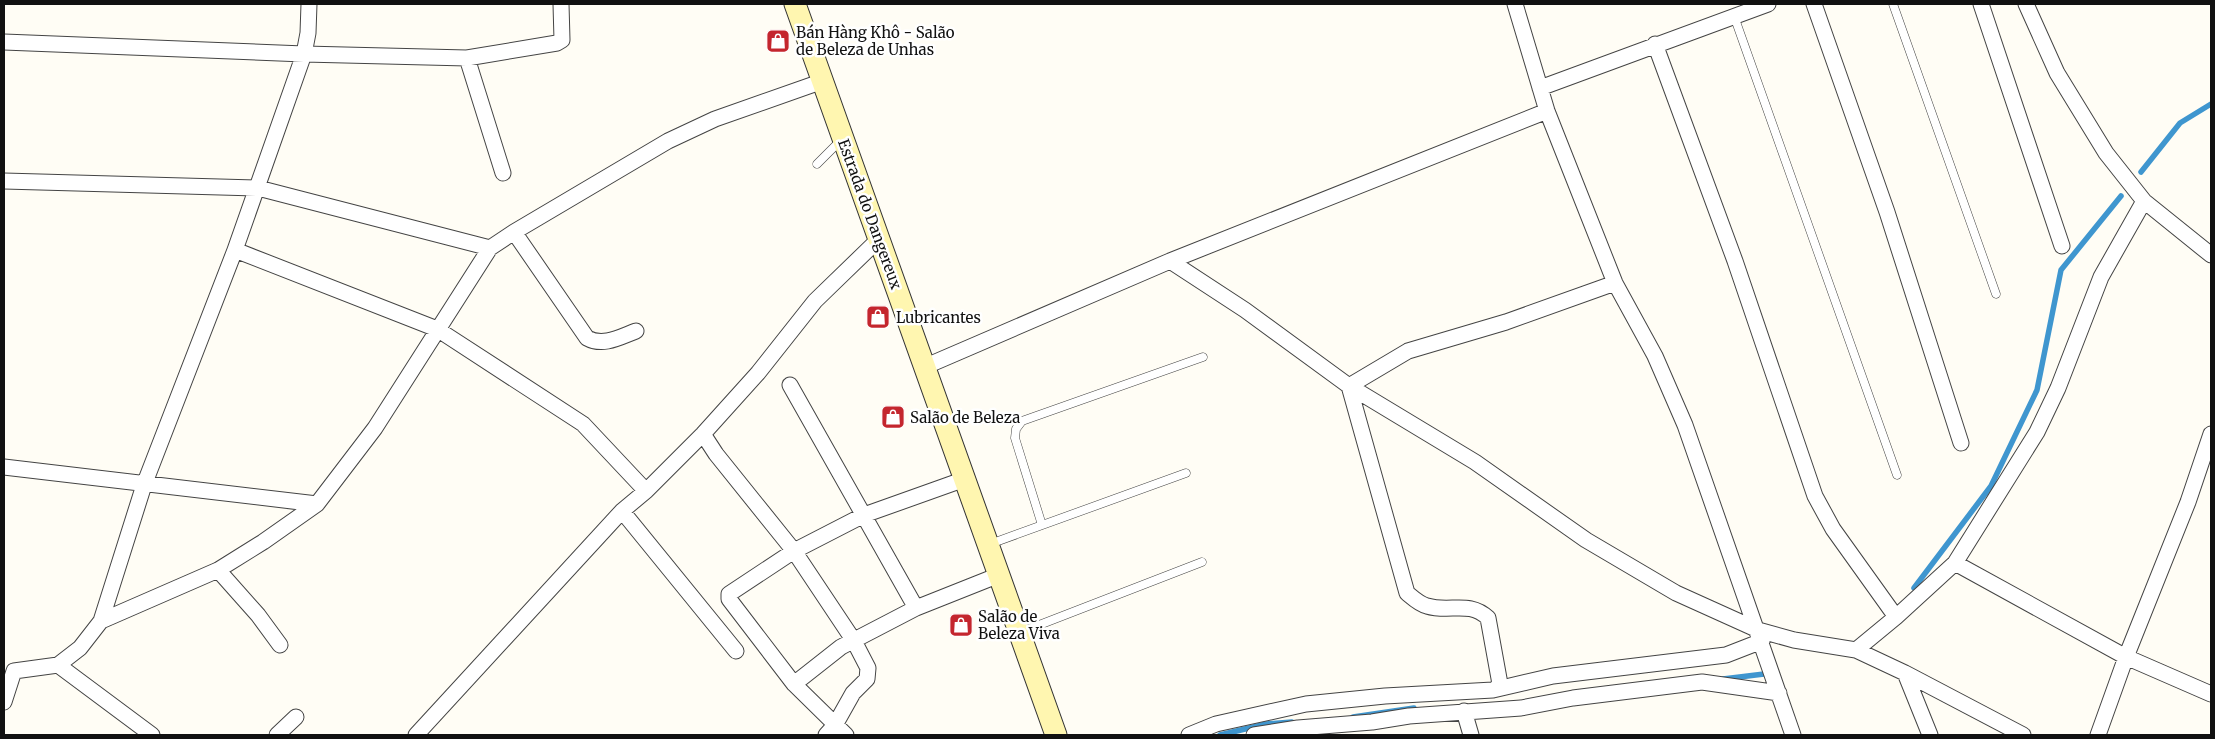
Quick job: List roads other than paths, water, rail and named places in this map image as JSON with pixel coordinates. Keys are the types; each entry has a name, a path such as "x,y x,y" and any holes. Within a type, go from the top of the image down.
{"main road":[{"name":"Estrada do Dangereux","path":"795,4 1056,735"}],"street":[{"path":"4,702 9,670 58,665 80,648 101,622 144,485 235,250 304,54 308,33 309,4"},
{"path":"4,42 304,54 467,58 557,43 562,40 561,4"},
{"path":"1517,4 1547,111 1615,284 1655,356 1685,425 1760,635 1793,735"},
{"path":"1540,88 1655,44 1768,4"},
{"path":"1814,4 1887,212 1961,443"},
{"path":"1981,4 2062,246"},
{"path":"2026,4 2057,73 2106,152 2144,201 2211,255"},
{"path":"1655,44 1735,261 1814,496 1834,529 1896,617"},
{"path":"467,58 503,173"},
{"path":"101,622 218,570 263,542 317,504 375,428 490,248 668,141 715,119 823,81"},
{"path":"924,367 1170,261 1547,111"},
{"path":"4,181 258,188 490,248"},
{"path":"1856,650 1896,617 1955,563 2037,432 2058,388 2101,277 2144,201"},
{"path":"514,232 587,338 595,342 607,342 636,331"},
{"path":"416,735 622,511 646,491 703,434 758,373 815,301 879,239"},
{"path":"235,250 437,329 583,424 646,491"},
{"path":"1170,261 1245,310 1348,386 1475,462 1586,540 1676,593 1760,635 1856,650 1905,672 2023,735"},
{"path":"1348,386 1408,351 1506,322 1615,284"},
{"path":"790,385 916,608"},
{"path":"1348,386 1407,593 1428,607 1475,608 1488,618 1500,684 1497,687"},
{"path":"703,434 716,454 794,550 854,641 868,668 869,675 867,680 853,693 836,732 794,684 730,599 729,594 794,550 864,516 965,480"},
{"path":"2098,735 2126,657 2188,502 2211,434"},
{"path":"4,467 317,504"},
{"path":"622,511 736,651"},
{"path":"1955,563 2126,657 2211,694"},
{"path":"218,570 258,615 280,645"},
{"path":"794,684 831,653 916,608 999,575"},
{"path":"1189,735 1216,724 1306,704 1385,696 1493,690 1497,687 1553,676 1726,655 1760,635"},
{"path":"58,665 152,735"},
{"path":"1905,672 1930,735"},
{"path":"1260,734 1464,711 1521,708 1573,698 1702,682 1779,693"},
{"path":"1464,711 1471,735"},
{"path":"277,735 296,717"}],"lane":[{"path":"1892,4 1996,294"},
{"path":"1734,16 1897,475"},
{"path":"817,164 843,138"},
{"path":"1042,525 1015,438 1016,429 1022,421 1203,357"},
{"path":"988,544 1186,473"},
{"path":"1020,633 1202,562"}],"waterway":[{"path":"2141,172 2180,123 2211,104"},
{"path":"1914,588 1991,486 2037,390 2061,270 2121,196"},
{"path":"1723,679 1764,674"},
{"path":"1353,717 1414,708"},
{"path":"1220,735 1266,724 1292,722"}],"place":[{"name":"Bán Hàng Khô - Salão de Beleza de Unhas","path":"778,41"},
{"name":"Lubricantes","path":"878,317"},
{"name":"Salão de Beleza","path":"893,417"},
{"name":"Salão de Beleza Viva","path":"961,625"}]}
